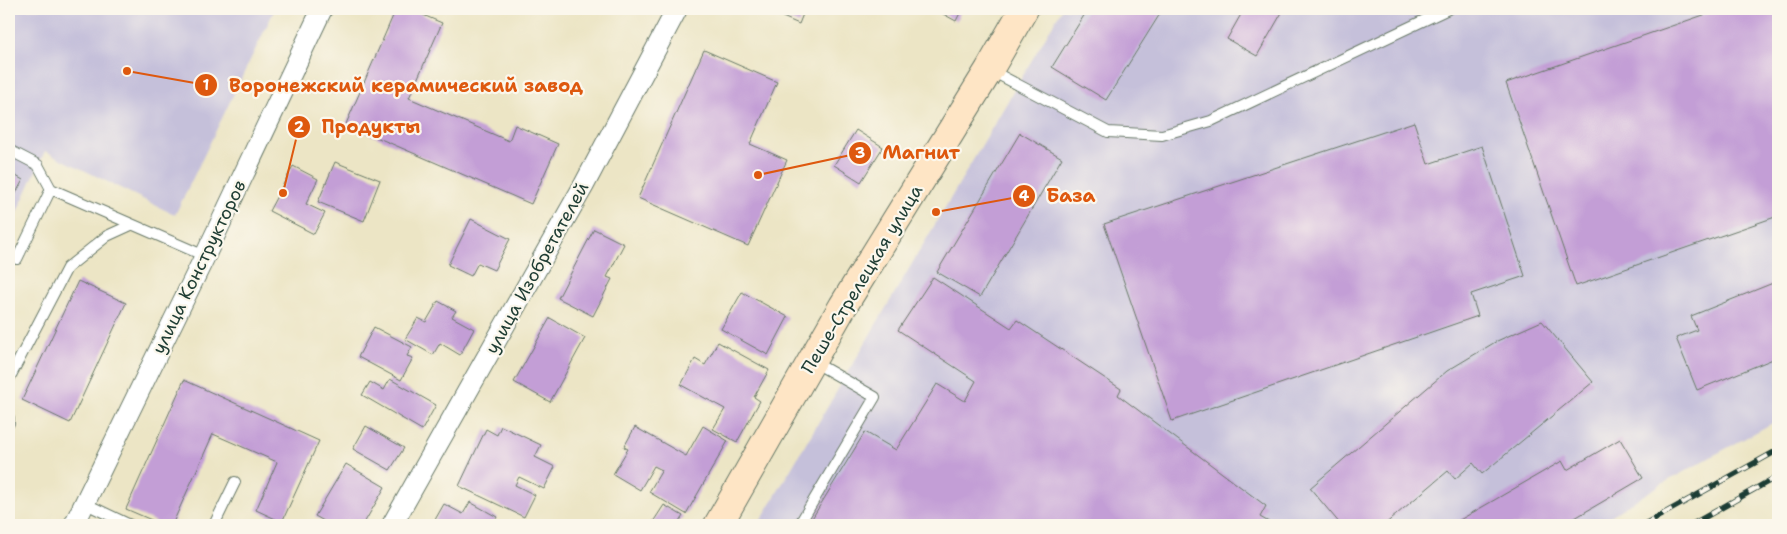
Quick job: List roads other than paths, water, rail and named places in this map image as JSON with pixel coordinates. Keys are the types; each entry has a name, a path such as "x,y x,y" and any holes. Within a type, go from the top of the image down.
{"street":[{"name":"улица Конструкторов","path":"74,525 205,256 322,9"},
{"name":"улица Изобретателей","path":"392,525 584,185 677,9"},
{"name":"Пеше-Стрелецкая улица","path":"718,525 843,306 989,70 1024,9"}],"lane":[{"path":"989,70 1108,132 1162,135 1211,121 1448,9"},
{"path":"9,150 38,165 51,189 205,256"},
{"path":"16,259 51,189"},
{"path":"9,379 67,268 107,236 132,225"},
{"path":"799,525 875,397 812,361"},
{"path":"214,525 235,482"},
{"path":"84,503 130,525"}],"railway":[{"path":"1643,525 1778,450"},
{"path":"1691,525 1778,476"}],"place":[{"name":"Воронежский керамический завод","path":"127,71"},
{"name":"Магнит","path":"758,175"},
{"name":"Продукты","path":"283,193"},
{"name":"База","path":"936,212"}]}
